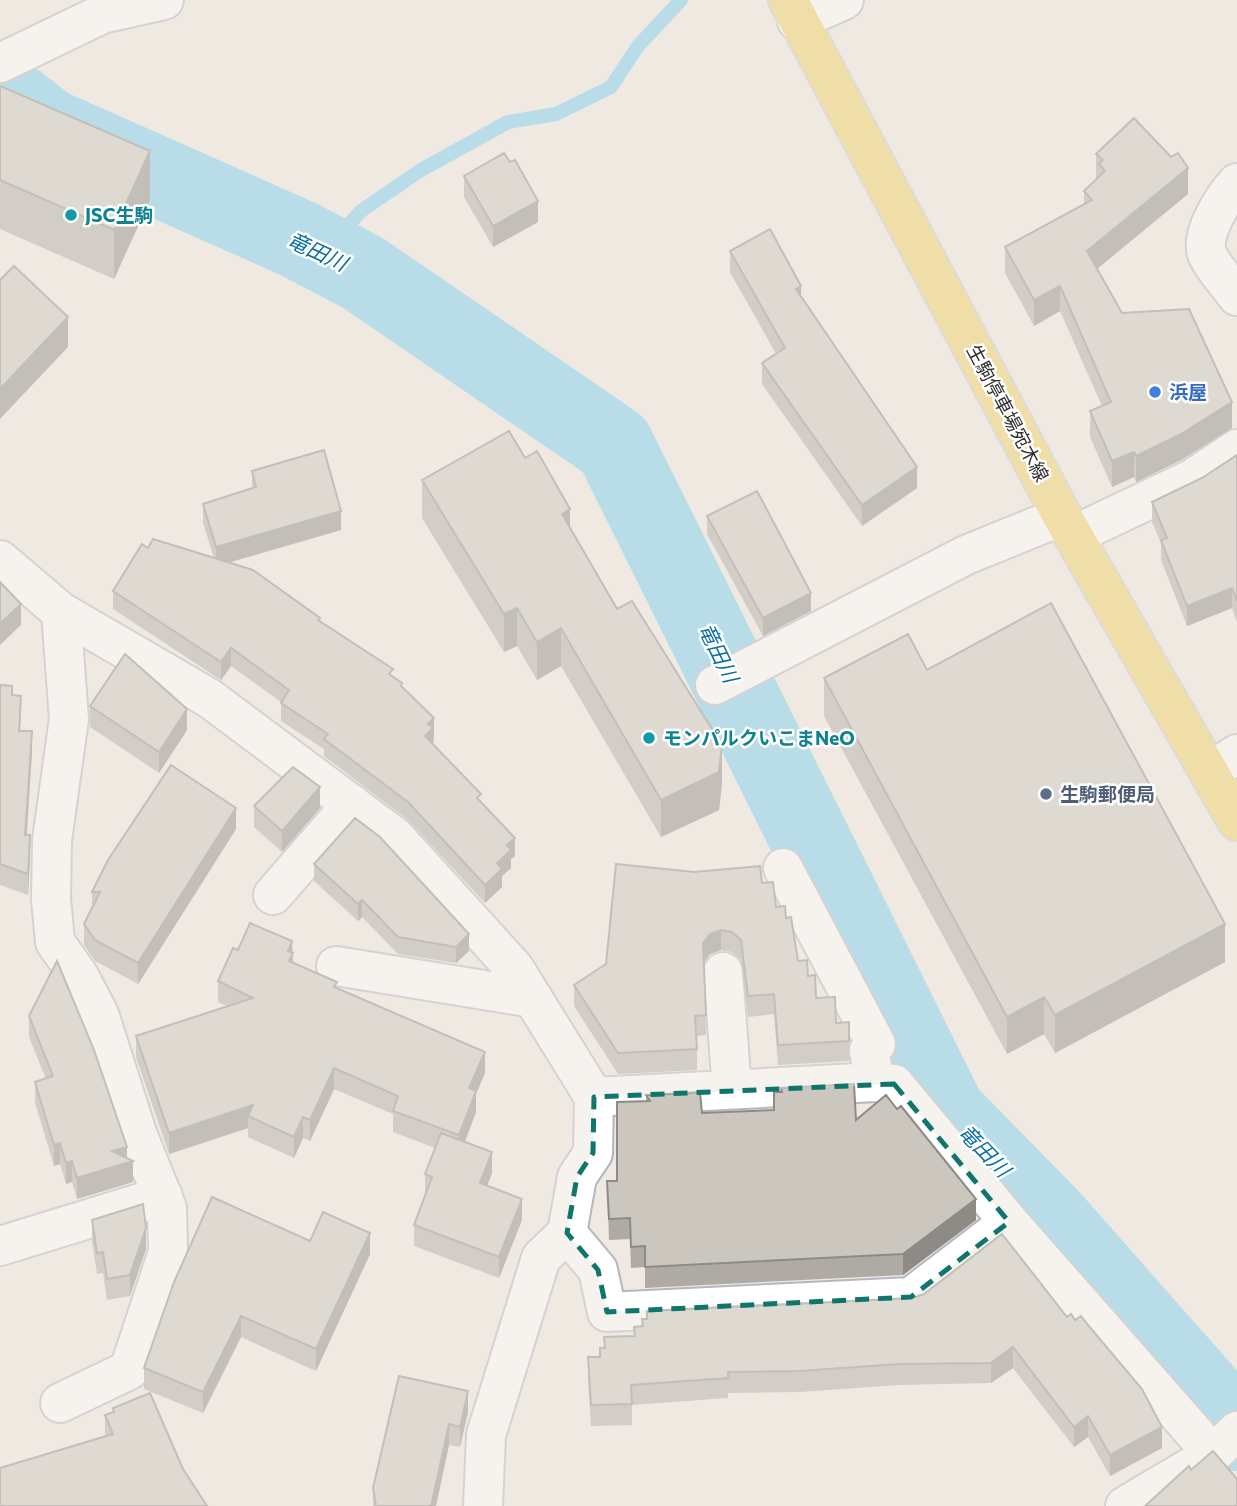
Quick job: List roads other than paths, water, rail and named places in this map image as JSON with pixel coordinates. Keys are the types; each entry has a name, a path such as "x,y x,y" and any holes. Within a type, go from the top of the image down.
{"main road":[{"name":"生駒停車場宛木線","path":"792,10 1068,525 1224,763 1237,821"}],"street":[{"path":"6,60 102,13 164,0"},
{"path":"792,10 844,0"},
{"path":"1237,183 1221,200 1207,237 1206,254 1237,296"},
{"path":"1207,237 1237,271"},
{"path":"715,685 966,555 1068,525 1192,479 1237,449"},
{"path":"0,559 61,612 209,698 395,837 514,968 594,1097 593,1153 577,1177 567,1233 541,1258 486,1435 483,1506"},
{"path":"60,1403 129,1370 168,1252 167,1208 137,1133 99,1014 79,976 55,942 51,898 52,840 69,719 61,612"},
{"path":"273,895 352,804"},
{"path":"783,868 876,1044 869,1051 875,1082"},
{"path":"336,966 533,998"},
{"path":"723,972 732,1089"},
{"path":"594,1097 875,1082 894,1084 1009,1222 1223,1444 1125,1506"},
{"path":"0,1246 163,1196"},
{"path":"567,1233 598,1270 607,1312 911,1297 1009,1222"}],"waterway":[{"path":"323,253 361,211 421,170 508,122 556,114 611,87 638,46 681,0"},
{"name":"竜田川","path":"0,91 48,128 298,239 363,273 614,445 946,1113 1049,1218 1237,1431"}],"place":[{"name":"JSC生駒","path":"71,215"},
{"name":"浜屋","path":"1155,392"},
{"name":"モンパルクいこまNeO","path":"649,738"},
{"name":"生駒郵便局","path":"1046,794"}]}
